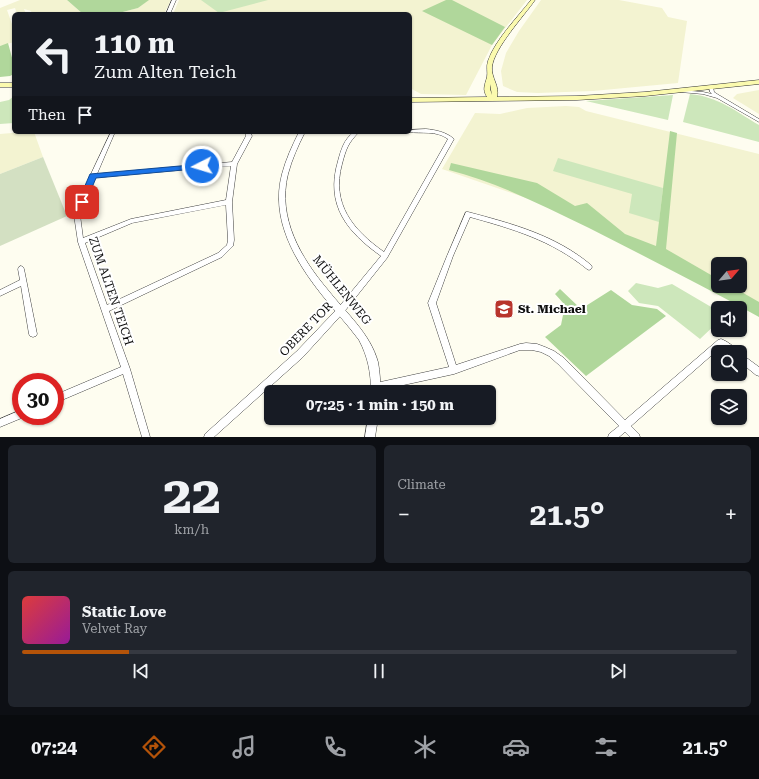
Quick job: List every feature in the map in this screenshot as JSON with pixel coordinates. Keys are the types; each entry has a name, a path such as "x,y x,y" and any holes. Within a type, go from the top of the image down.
{"main road":[{"path":"492,100 495,96 495,91 490,76 489,67 493,56 533,0"},
{"path":"490,76 487,87 489,96 492,100"},
{"path":"412,100 577,98 680,91 759,82"},
{"path":"0,85 12,85"},
{"path":"471,100 487,87"},
{"path":"495,91 520,99"}],"street":[{"path":"169,12 174,0"},
{"path":"711,88 712,92 722,100"},
{"path":"711,88 759,122"},
{"path":"680,91 703,93 722,100 748,114"},
{"name":"OBERE TOR","path":"208,437 300,354 341,310 385,256 451,140 446,136 434,132 412,131"},
{"name":"ZUM ALTEN TEICH","path":"112,134 77,215 78,226 81,242 126,368 146,437"},
{"path":"105,309 226,251 230,246 231,240 230,202 234,164 249,136 248,134"},
{"name":"MÜHLENWEG","path":"301,134 290,159 282,187 281,200 285,224 292,244 305,266 325,293 360,333 368,346 372,359 375,385"},
{"path":"354,134 349,138 337,169 336,188 340,205 347,221 365,242 385,256"},
{"path":"93,176 234,164"},
{"path":"81,242 131,221 230,202"},
{"path":"454,370 432,303 468,214 518,227 577,255 589,267"},
{"path":"21,269 33,334"},
{"path":"0,293 23,282"},
{"path":"392,385 454,370 520,347 538,347 549,351 561,361 636,437"},
{"path":"612,437 711,351"},
{"path":"747,363 759,372"},
{"path":"64,395 126,368"},
{"path":"0,423 12,418"},
{"path":"370,437 372,425"}],"green space":[{"path":"20,0 67,0 81,12 31,12 24,9 25,12 16,12 15,8 7,10 12,24 12,43 0,46 0,8"},
{"path":"67,0 149,0 138,8 123,12 81,12"},
{"path":"148,0 171,0 165,12 123,12 138,8"},
{"path":"179,0 527,0 492,45 466,95 421,94 412,89 412,12 174,12"},
{"path":"201,0 268,0 223,12 218,12"},
{"path":"446,0 452,0 505,27 492,45 422,11"},
{"path":"541,0 619,0 662,8 668,17 687,21 678,83 593,91 538,93 517,92 503,86 501,71 506,53 519,31"},
{"path":"8,43 12,58 12,75 10,76 0,77 0,46"},
{"path":"759,90 759,114 733,98 737,94"},
{"path":"690,94 718,101 759,125 759,142 683,122"},
{"path":"673,95 668,120 586,101"},
{"path":"12,98 12,123 0,124 0,102 9,100"},
{"path":"566,106 579,107 586,111 759,154 759,315 747,309 747,301 732,301 717,293 747,293 747,257 711,257 711,290 632,248 535,201 442,169 475,113 500,114 527,108"},
{"path":"670,131 677,133 666,249 711,275 711,291 555,211 486,181 449,170 451,163 537,183 575,206 587,203 625,234 656,246"},
{"path":"0,134 35,134 43,157 0,174"},
{"path":"43,157 67,216 0,246 0,174"},
{"path":"558,158 663,188 659,222 629,213 632,194 553,171"},
{"path":"636,283 658,288 672,284 711,307 711,329 700,339 658,306 639,303 628,291"},
{"path":"560,289 581,309 611,290 632,305 657,309 666,316 586,376 545,337 561,325 565,305 555,294"},
{"path":"715,293 743,293 759,302 759,317 747,310 747,301 730,301"}],"place":[{"name":"St. Michael","path":"504,309"}],"route":[{"path":"82,202 93,176 202,166"}]}
